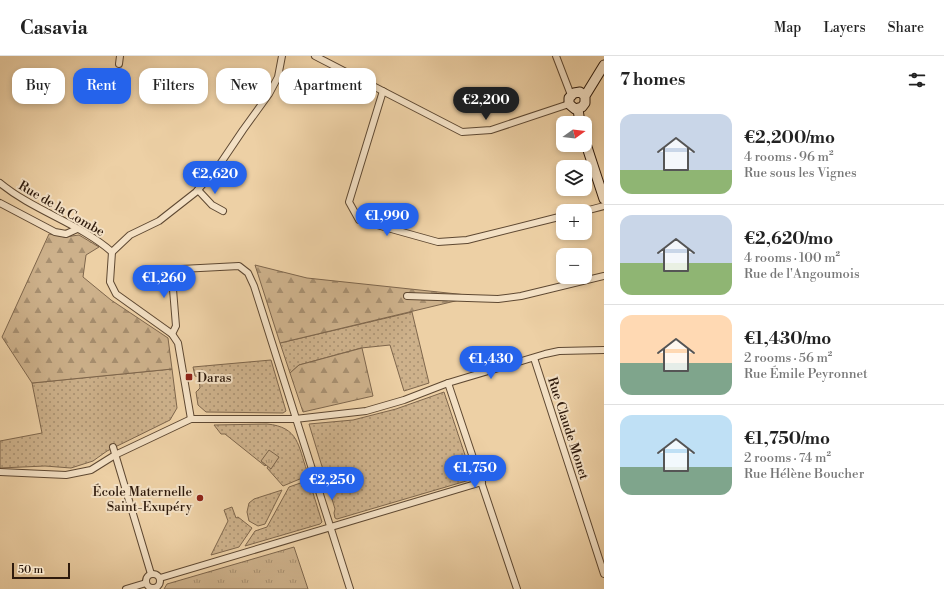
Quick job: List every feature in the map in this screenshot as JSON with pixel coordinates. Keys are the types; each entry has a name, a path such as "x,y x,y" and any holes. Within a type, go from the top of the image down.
{"street":[{"path":"119,64 120,56"},
{"path":"191,418 181,351 178,343 172,334 116,294 110,282 112,252 130,235 159,221 198,190 218,167 269,94 278,77 282,56"},
{"path":"315,56 324,58 462,132 491,130 570,99 577,92 584,96"},
{"path":"556,56 573,108 578,109"},
{"path":"578,109 585,103 584,96 604,65"},
{"path":"384,91 349,202 359,220 438,242 467,240 556,218"},
{"path":"578,109 579,116"},
{"path":"589,152 604,199"},
{"name":"Rue de la Combe","path":"0,183 100,241 112,252"},
{"path":"198,190 212,205 223,211"},
{"path":"0,202 55,232 66,234 77,229"},
{"path":"592,209 604,206"},
{"path":"172,334 176,326 172,277 174,273 181,269 239,266 248,273 254,286 350,589"},
{"path":"407,296 498,299 521,296 604,276"},
{"path":"0,472 66,475 91,470 115,456 191,418 295,419 366,411 404,400 448,383 559,351 604,350"},
{"name":"Rue Claude Monet","path":"534,358 604,574"},
{"path":"448,383 517,589"},
{"path":"113,447 151,574"},
{"path":"160,578 482,482"},
{"path":"146,583 146,578 151,574 157,574 160,578"},
{"path":"146,583 149,587 154,588 159,586 160,578"},
{"path":"126,589 146,583"}],"green space":[{"path":"49,234 65,237 79,235 99,247 86,255 83,277 111,300 168,338 172,369 32,383 2,337"},
{"path":"255,265 307,278 476,296 280,343"},
{"path":"412,312 429,383 404,391 390,345 361,348 299,365 290,373 280,343"},
{"path":"362,348 373,396 303,412 290,373 299,365"},
{"path":"271,360 286,411 283,413 206,412 198,405 196,392 200,388 199,377 195,376 193,367"},
{"path":"172,369 177,408 170,420 107,451 93,461 71,468 45,466 0,468 0,441 42,433 32,383"},
{"path":"444,392 473,479 337,519 335,518 335,509 309,424 353,420 396,409"},
{"path":"267,424 285,429 296,439 307,471 305,473 307,476 283,486 267,468 268,466 271,468 279,457 261,461 266,465 265,466 225,434 221,434 214,425"},
{"path":"269,450 279,457 271,469 261,461"},
{"path":"309,480 322,522 320,524 245,546 255,531 267,527 289,487"},
{"path":"282,490 265,524 258,526 249,521 247,512 249,503 254,499"},
{"path":"232,507 236,518 238,517 252,528 239,547 211,555 228,521 224,510"},
{"path":"294,547 308,589 164,589 167,584"}],"place":[{"name":"Daras","path":"189,377"},
{"name":"École Maternelle Saint-Exupéry","path":"200,498"}]}
